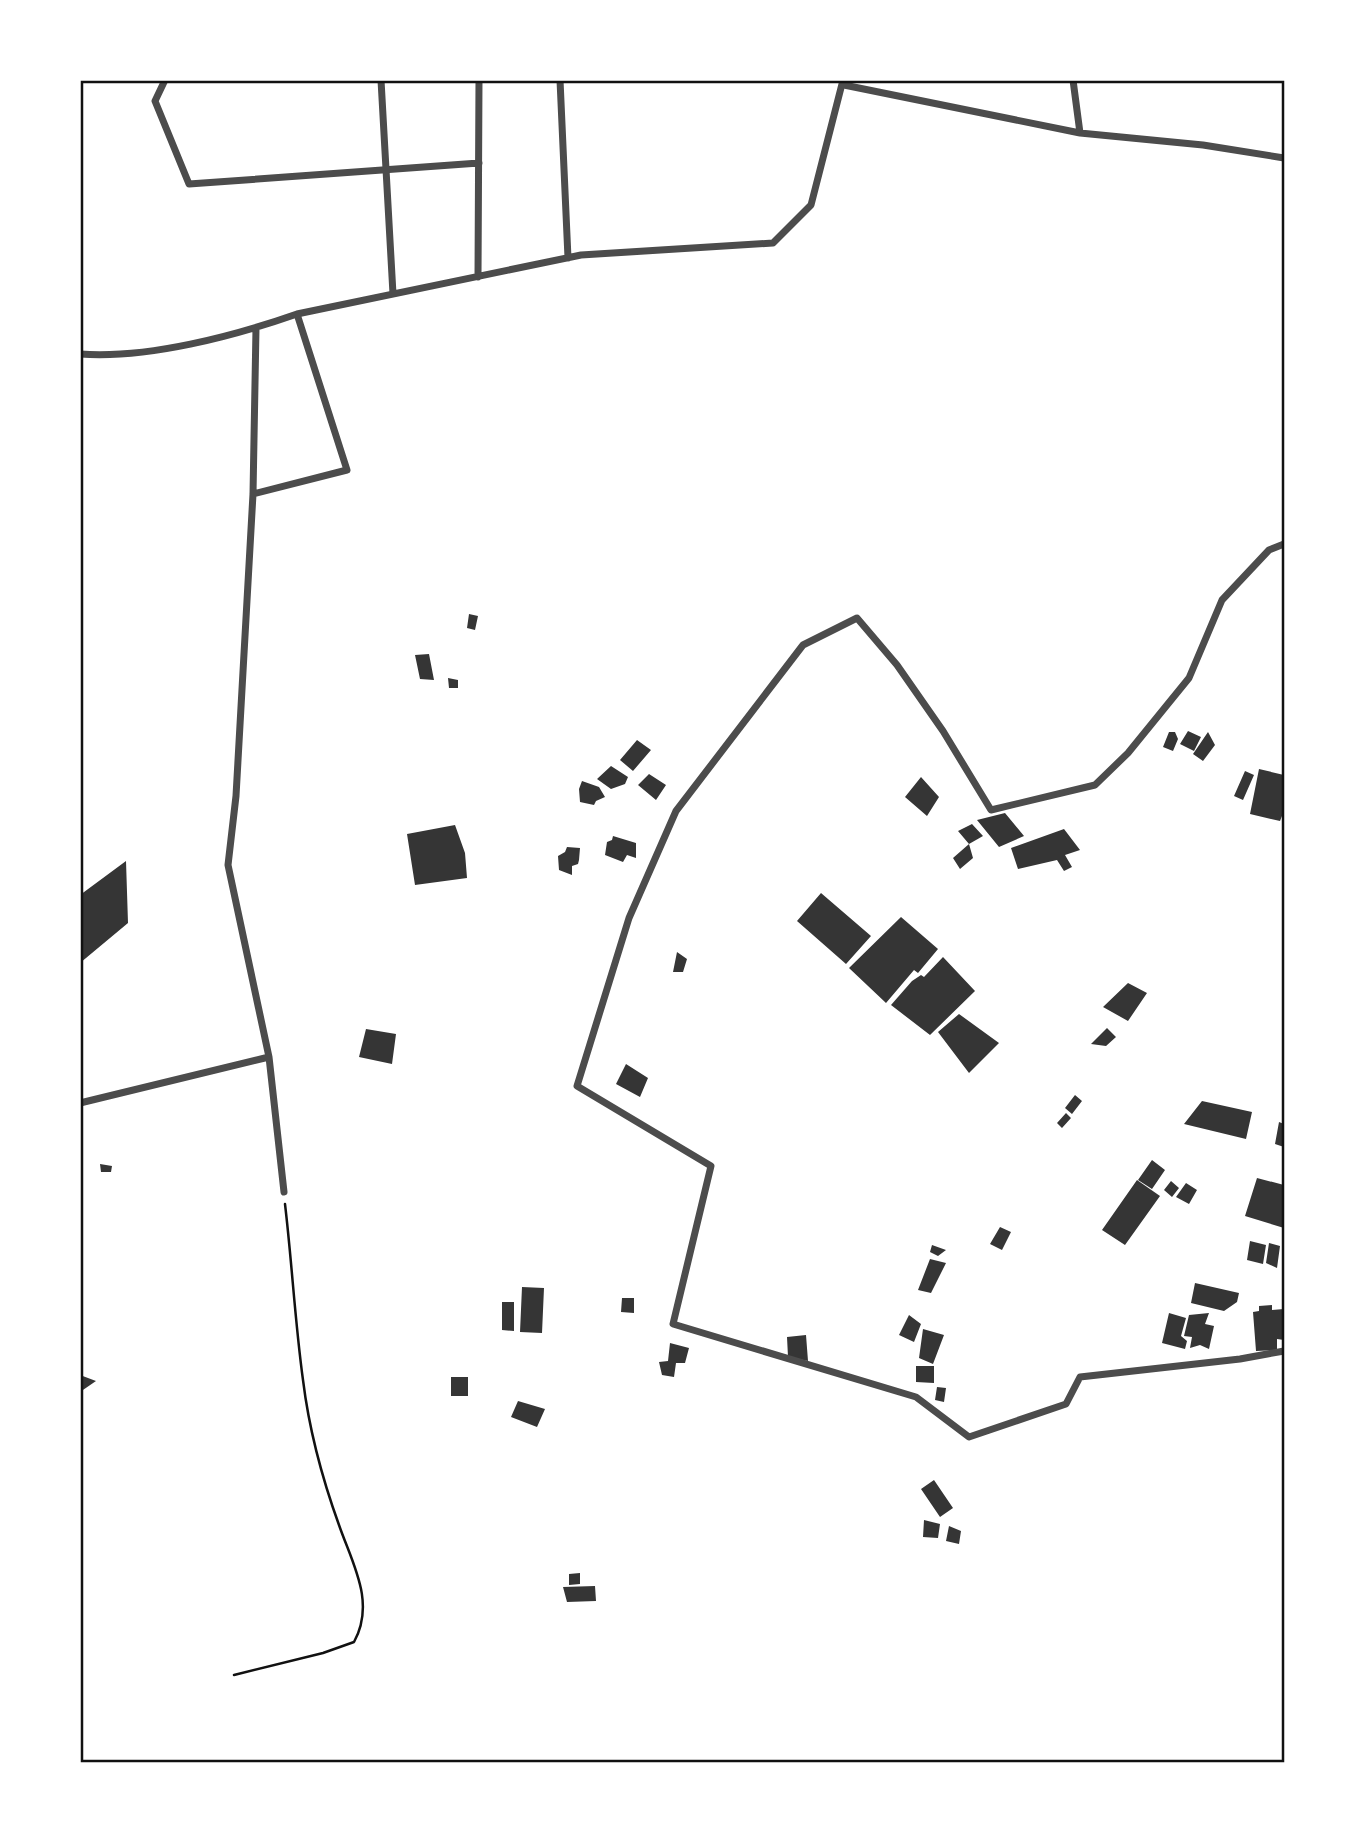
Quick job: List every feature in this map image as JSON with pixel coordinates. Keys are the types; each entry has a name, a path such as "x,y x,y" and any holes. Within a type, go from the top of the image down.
{"street":[{"path":"164,80 155,101 188,184 479,163"},
{"path":"381,80 393,294"},
{"path":"478,277 479,80"},
{"path":"560,80 568,258"},
{"path":"1073,80 1080,133"},
{"path":"80,354 104,356 166,348 256,328 297,314 568,258 773,243 811,205 843,83 1080,133 1203,145 1284,158"},
{"path":"253,494 347,470 297,314"},
{"path":"256,328 253,494 236,796 228,865 269,1057 284,1192"},
{"path":"1284,544 1269,550 1222,600 1189,678 1128,753 1095,785 991,810 943,731 897,665 857,618 803,645 676,811 629,918 577,1086 711,1166 673,1324 916,1397 969,1437 1066,1404 1080,1377 1240,1359 1284,1351"},
{"path":"80,1103 269,1057"}],"path":[{"path":"234,1675 323,1653 354,1642 361,1630 364,1602 359,1578 323,1481 303,1381 284,1192"}],"building":[{"path":"469,614 478,616 475,630 467,628"},
{"path":"429,654 434,680 420,679 415,655"},
{"path":"448,678 458,680 458,688 449,688"},
{"path":"1188,731 1201,737 1194,751 1180,744"},
{"path":"1169,732 1175,732 1178,739 1173,751 1163,747"},
{"path":"1208,732 1215,745 1203,761 1193,754"},
{"path":"637,740 651,750 633,771 620,760"},
{"path":"611,766 628,777 625,784 611,789 597,779"},
{"path":"1259,769 1284,775 1284,817 1282,816 1280,821 1250,814"},
{"path":"1245,771 1254,775 1243,800 1234,796"},
{"path":"649,774 666,785 656,800 638,785"},
{"path":"921,777 939,797 927,816 905,797"},
{"path":"582,781 599,787 605,797 594,805 580,802 579,789"},
{"path":"1005,813 1024,836 999,847 977,820"},
{"path":"972,824 983,836 969,844 958,831"},
{"path":"455,825 465,853 467,878 415,885 407,834"},
{"path":"1064,829 1080,850 1065,855 1072,867 1064,871 1057,860 1018,869 1011,848"},
{"path":"613,836 636,843 636,858 627,855 623,862 605,855 607,842 612,840"},
{"path":"969,844 973,858 960,869 953,858"},
{"path":"567,847 580,848 578,864 572,866 572,875 559,870 558,856 565,852"},
{"path":"126,861 128,923 80,963 80,895"},
{"path":"821,893 871,936 846,964 797,921"},
{"path":"901,917 938,949 918,973 914,970 886,1003 849,968"},
{"path":"677,952 687,959 683,972 673,972"},
{"path":"943,957 975,991 930,1035 891,1005 912,981 921,975 924,977"},
{"path":"1128,983 1147,993 1128,1021 1103,1007"},
{"path":"959,1014 999,1043 969,1073 938,1032"},
{"path":"1107,1028 1116,1037 1106,1046 1091,1044"},
{"path":"366,1029 396,1034 392,1064 359,1057"},
{"path":"626,1064 648,1078 640,1097 616,1084"},
{"path":"1075,1095 1082,1101 1072,1114 1065,1108"},
{"path":"1202,1101 1252,1112 1246,1139 1184,1124"},
{"path":"1066,1113 1071,1118 1062,1128 1057,1123"},
{"path":"1279,1122 1284,1124 1284,1147 1275,1144"},
{"path":"1152,1160 1165,1170 1152,1189 1138,1180"},
{"path":"100,1164 112,1166 111,1172 101,1172"},
{"path":"1257,1178 1284,1185 1284,1228 1245,1216"},
{"path":"1137,1180 1160,1196 1125,1245 1102,1230"},
{"path":"1171,1181 1179,1188 1172,1197 1164,1190"},
{"path":"1186,1183 1197,1190 1189,1204 1176,1197"},
{"path":"1000,1227 1011,1232 1002,1250 990,1244"},
{"path":"1250,1241 1266,1245 1263,1264 1247,1260"},
{"path":"1269,1243 1280,1246 1277,1268 1266,1263"},
{"path":"932,1245 946,1250 938,1256 930,1252"},
{"path":"930,1259 946,1263 931,1293 918,1290"},
{"path":"1195,1283 1239,1293 1237,1302 1224,1311 1191,1303"},
{"path":"522,1287 544,1288 542,1333 520,1332"},
{"path":"622,1298 634,1298 634,1313 621,1312"},
{"path":"502,1302 514,1302 514,1331 502,1330"},
{"path":"1272,1305 1272,1310 1284,1309 1284,1340 1277,1339 1277,1350 1256,1351 1253,1312 1259,1311 1259,1306"},
{"path":"1169,1313 1186,1318 1181,1336 1187,1341 1185,1349 1162,1343"},
{"path":"1209,1313 1205,1324 1214,1326 1209,1349 1200,1345 1190,1348 1192,1337 1184,1336 1189,1315"},
{"path":"909,1315 921,1324 914,1342 899,1335"},
{"path":"923,1329 944,1335 933,1364 919,1358"},
{"path":"806,1335 808,1361 788,1357 787,1337"},
{"path":"670,1343 689,1348 685,1363 676,1363 674,1377 662,1375 659,1362 668,1361"},
{"path":"916,1366 934,1366 934,1383 916,1382"},
{"path":"80,1375 96,1381 80,1392"},
{"path":"451,1377 468,1377 468,1396 451,1396"},
{"path":"937,1387 946,1388 944,1402 935,1400"},
{"path":"518,1401 545,1409 537,1427 511,1417"},
{"path":"934,1480 953,1508 940,1517 921,1489"},
{"path":"924,1520 940,1524 938,1538 923,1537"},
{"path":"949,1526 961,1531 959,1544 946,1541"},
{"path":"580,1573 580,1584 569,1585 569,1574"},
{"path":"595,1586 596,1601 567,1602 563,1587"}]}
